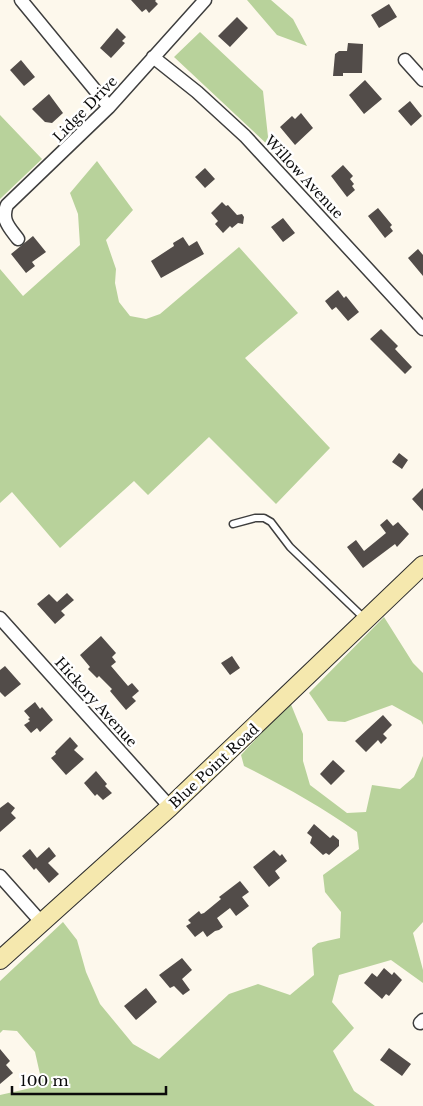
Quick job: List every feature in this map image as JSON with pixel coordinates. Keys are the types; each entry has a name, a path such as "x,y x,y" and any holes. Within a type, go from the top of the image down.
{"street":[{"path":"21,0 110,107"},
{"name":"Lidge Drive","path":"18,239 5,221 4,212 7,205 110,107 205,0"},
{"name":"Willow Avenue","path":"153,57 197,92 245,136 423,328"},
{"path":"405,60 423,80"},
{"name":"Blue Point Road","path":"0,960 170,807 423,566"},
{"name":"Hickory Avenue","path":"0,618 170,807"},
{"path":"0,876 42,923"}],"lane":[{"path":"233,524 255,518 264,518 271,522 295,552 366,620"}],"green space":[{"path":"247,0 271,0 293,19 307,46 277,35"},
{"path":"200,32 263,91 269,146 174,57"},
{"path":"0,115 42,159 0,199"},
{"path":"97,161 133,210 106,240 116,269 115,283 119,302 130,316 146,319 160,314 239,247 298,313 245,358 330,448 276,504 209,437 148,495 134,481 60,548 12,492 0,503 0,269 23,296 80,245 78,214 70,193"},
{"path":"384,617 413,663 423,673 423,725 421,721 392,705 345,722 328,721 309,693"},
{"path":"290,702 303,734 303,761 310,785 347,813 366,812 372,785 400,789 414,777 423,756 423,922 413,933 423,970 423,983 391,960 339,975 332,1002 354,1028 333,1051 354,1091 375,1106 0,1106 0,1095 31,1088 42,1083 35,1052 17,1031 3,1030 0,1033 0,981 63,922 77,940 86,972 100,1004 133,1044 159,1059 229,994 258,984 290,995 314,975 312,948 318,943 340,938 341,912 325,892 323,875 359,849 357,832 302,797 244,766 241,755"}],"building":[{"path":"131,0 156,0 158,4 149,13 146,9 142,12"},
{"path":"389,4 397,17 379,28 371,15"},
{"path":"237,17 248,28 230,47 218,36"},
{"path":"117,28 126,37 122,41 125,43 111,58 100,48"},
{"path":"348,43 363,44 362,73 343,73 343,76 333,76 335,54 339,51 347,51"},
{"path":"21,60 35,77 24,86 10,70"},
{"path":"365,80 382,99 364,114 349,95"},
{"path":"49,94 63,113 52,123 45,122 32,109"},
{"path":"410,101 422,116 411,126 398,111"},
{"path":"301,113 313,128 295,145 280,127 292,116 295,119"},
{"path":"343,165 353,176 350,179 354,184 352,186 355,190 347,197 331,176"},
{"path":"205,168 215,179 205,188 195,177"},
{"path":"222,202 226,206 228,205 237,215 242,214 244,217 243,224 238,223 232,228 230,226 223,233 215,224 218,221 211,213"},
{"path":"378,208 392,225 390,227 393,231 385,238 368,216"},
{"path":"283,218 295,233 283,242 271,227"},
{"path":"33,236 46,252 32,262 35,266 26,273 11,254"},
{"path":"183,237 189,246 197,241 204,254 161,278 151,261 174,246 173,243"},
{"path":"418,249 423,255 423,276 408,258"},
{"path":"338,290 344,298 346,296 359,312 348,321 336,307 332,310 325,301"},
{"path":"381,329 398,346 395,349 412,367 405,374 370,339"},
{"path":"399,453 408,460 402,469 392,462"},
{"path":"423,488 423,511 412,499"},
{"path":"387,519 393,526 398,522 409,534 397,547 395,544 363,568 347,547 356,540 364,551 386,533 380,525"},
{"path":"67,593 74,600 61,611 65,615 55,624 37,604 49,594 57,602"},
{"path":"101,636 116,653 112,657 116,662 111,666 128,686 132,683 139,691 132,697 136,701 126,710 110,691 112,689 99,676 97,678 88,669 90,667 80,655"},
{"path":"232,656 240,668 230,675 221,663"},
{"path":"5,666 21,684 5,697 0,692 0,670"},
{"path":"35,702 53,720 40,732 37,728 31,733 24,725 30,721 28,719 30,718 24,711"},
{"path":"383,715 392,725 383,734 387,738 381,744 378,740 366,752 355,741"},
{"path":"70,737 78,746 74,750 84,759 66,775 51,758"},
{"path":"333,760 345,771 331,785 320,774"},
{"path":"96,771 107,784 105,786 112,793 103,800 97,794 95,796 84,783"},
{"path":"8,802 15,808 11,813 16,818 0,832 0,808"},
{"path":"314,824 330,838 333,835 339,840 339,846 329,855 326,853 323,855 310,843 312,837 307,833"},
{"path":"49,847 56,856 48,863 59,874 49,883 22,856 30,849 37,858"},
{"path":"274,850 280,856 282,854 287,861 275,871 280,878 269,887 253,867"},
{"path":"240,881 249,892 242,897 249,906 236,916 230,908 217,918 223,927 207,937 203,931 195,937 186,926 191,923 188,920 199,911 201,914 204,913 221,899 219,897"},
{"path":"182,958 192,970 182,979 190,990 183,995 174,986 170,988 159,975"},
{"path":"384,968 392,975 394,972 402,980 389,996 386,994 382,999 364,983 372,973 377,977"},
{"path":"146,988 157,1002 136,1020 124,1006"},
{"path":"389,1048 411,1064 402,1076 380,1060"},
{"path":"0,1049 10,1061 6,1065 13,1073 0,1084"}]}
